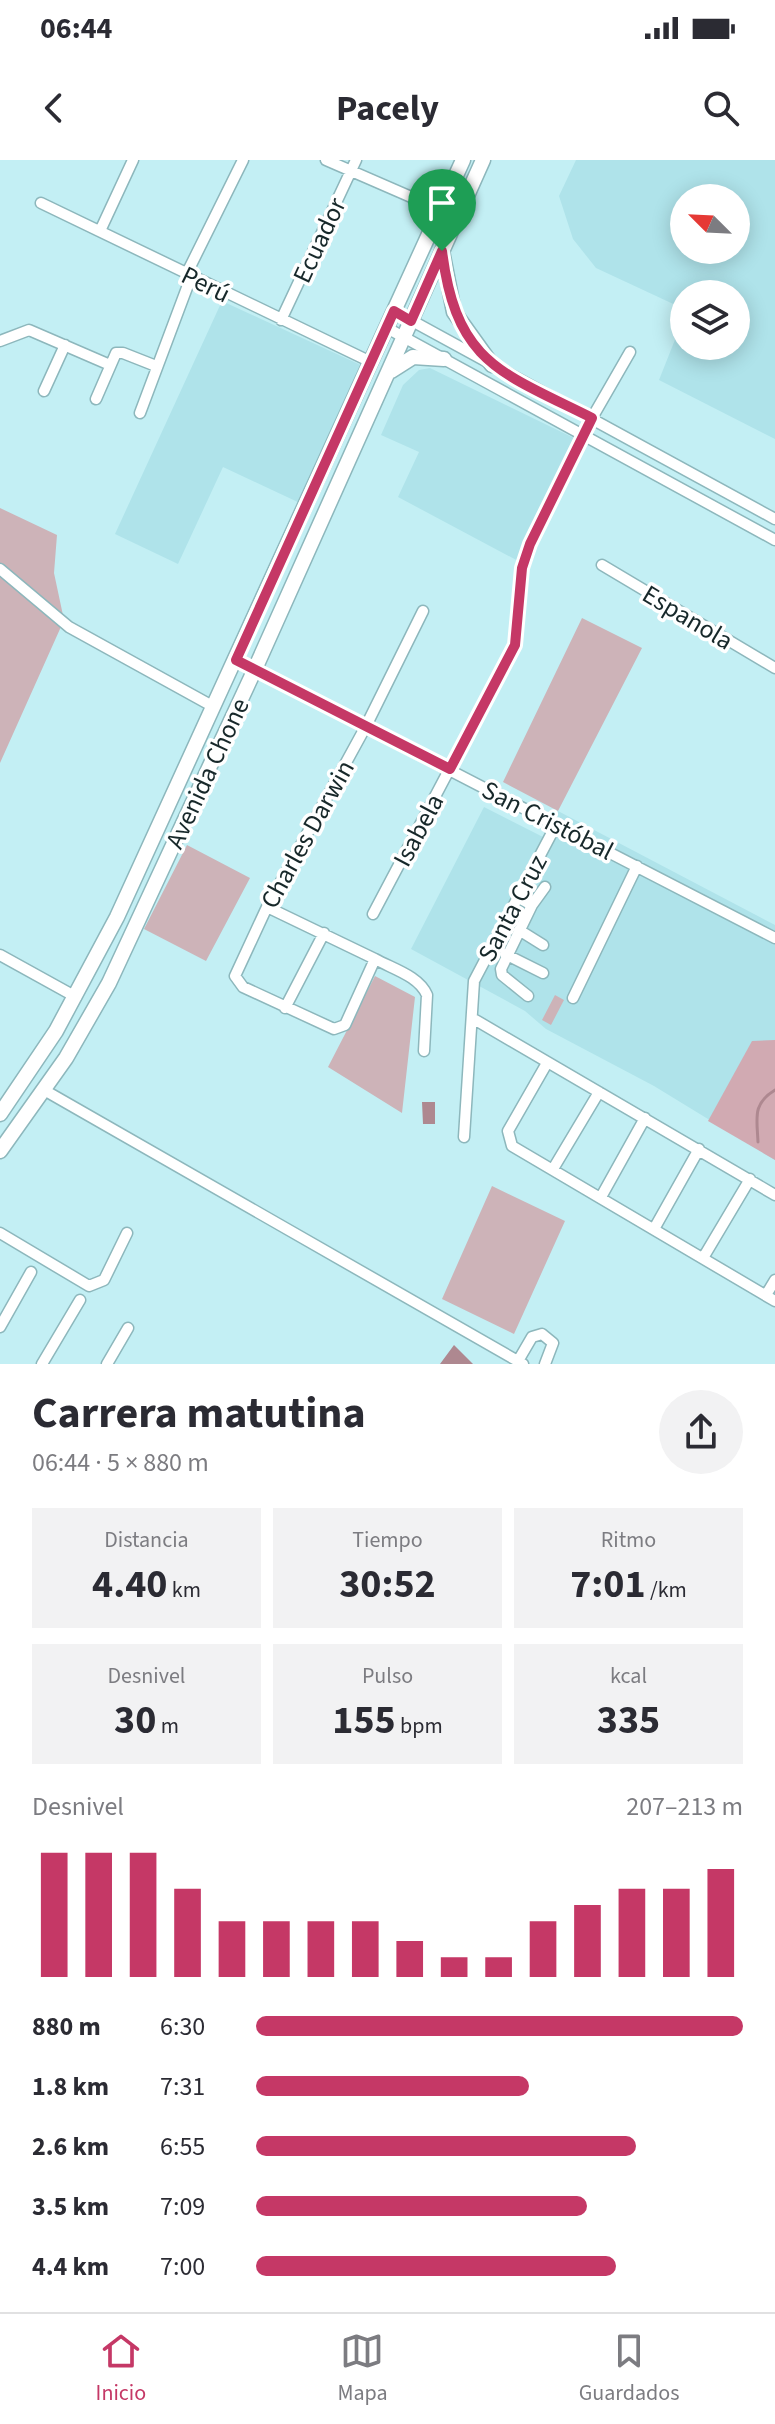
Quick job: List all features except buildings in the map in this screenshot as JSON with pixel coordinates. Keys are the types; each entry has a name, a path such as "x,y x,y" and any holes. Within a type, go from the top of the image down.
{"main road":[{"name":"Avenida Chone","path":"0,1114 76,997 117,917 463,160"},
{"name":"Avenida Chone","path":"0,1151 44,1090 109,983 255,669 483,160"},
{"path":"442,251 454,312 492,365"},
{"path":"385,378 395,366 413,357 444,359"}],"street":[{"path":"100,231 133,160"},
{"path":"140,413 189,276 243,160"},
{"path":"326,160 441,210"},
{"name":"Ecuador","path":"281,320 356,160"},
{"name":"Perú","path":"41,203 371,362"},
{"path":"394,311 775,519"},
{"path":"387,328 775,540"},
{"path":"0,341 29,330 110,365"},
{"path":"44,391 65,345"},
{"path":"96,399 114,355 121,352 156,366"},
{"name":"Isabela","path":"373,914 515,645 522,568 582,436 630,352"},
{"name":"Espanola","path":"602,565 774,665"},
{"path":"0,569 69,627 214,707"},
{"name":"Charles Darwin","path":"285,1008 243,987 236,971 267,907 366,726 423,611"},
{"name":"San Cristóbal","path":"236,660 775,938"},
{"name":"Santa Cruz","path":"464,1137 472,1018 479,970 556,825"},
{"path":"573,998 637,866"},
{"path":"528,996 502,975 505,954 545,887"},
{"path":"519,898 532,905"},
{"path":"267,907 375,959 424,988 427,995 424,1051"},
{"path":"519,930 543,945"},
{"path":"324,933 285,1008 328,1028 340,1028 345,1025 375,959"},
{"path":"505,954 543,973"},
{"path":"0,955 76,997"},
{"path":"472,1018 775,1195"},
{"path":"547,1063 508,1131 512,1146 771,1298 775,1280"},
{"path":"44,1090 521,1363 532,1337 542,1334 553,1343 545,1364"},
{"path":"553,1169 599,1092"},
{"path":"601,1197 645,1118"},
{"path":"654,1229 699,1149"},
{"path":"703,1258 750,1179"},
{"path":"0,1233 89,1286 104,1280 127,1233"},
{"path":"0,1327 31,1272"},
{"path":"42,1364 80,1300"},
{"path":"107,1364 128,1328"}],"shaded area":[{"path":"576,160 775,160 775,439 659,380 670,352 670,360 750,360 750,280 670,280 670,302 596,268 573,239 559,196"},
{"path":"222,301 365,367 302,504 223,467 178,564 115,534"},
{"path":"430,368 578,440 520,562 398,497 419,452 381,435 403,385 419,370"},
{"path":"0,508 57,535 54,573 64,620 0,763"},
{"path":"582,618 642,648 558,811 503,782"},
{"path":"484,807 543,837 558,811 775,925 775,1160 654,1086 546,1029 525,1011 411,949"},
{"path":"187,845 250,878 206,961 144,929"},
{"path":"375,976 415,997 402,1113 328,1067"},
{"path":"555,995 564,1000 551,1025 542,1020"},
{"path":"775,1040 775,1160 708,1121 752,1041"},
{"path":"422,1102 435,1102 435,1124 423,1124"},
{"path":"492,1186 565,1221 514,1334 442,1299"},
{"path":"454,1345 473,1364 440,1364"}],"waterway":[{"path":"758,1142 759,1106 775,1090"}],"route":[{"path":"442,251 454,312 463,329 492,365 592,418 530,544 522,568 515,645 450,769 236,660 394,311 411,321 442,251"}]}
